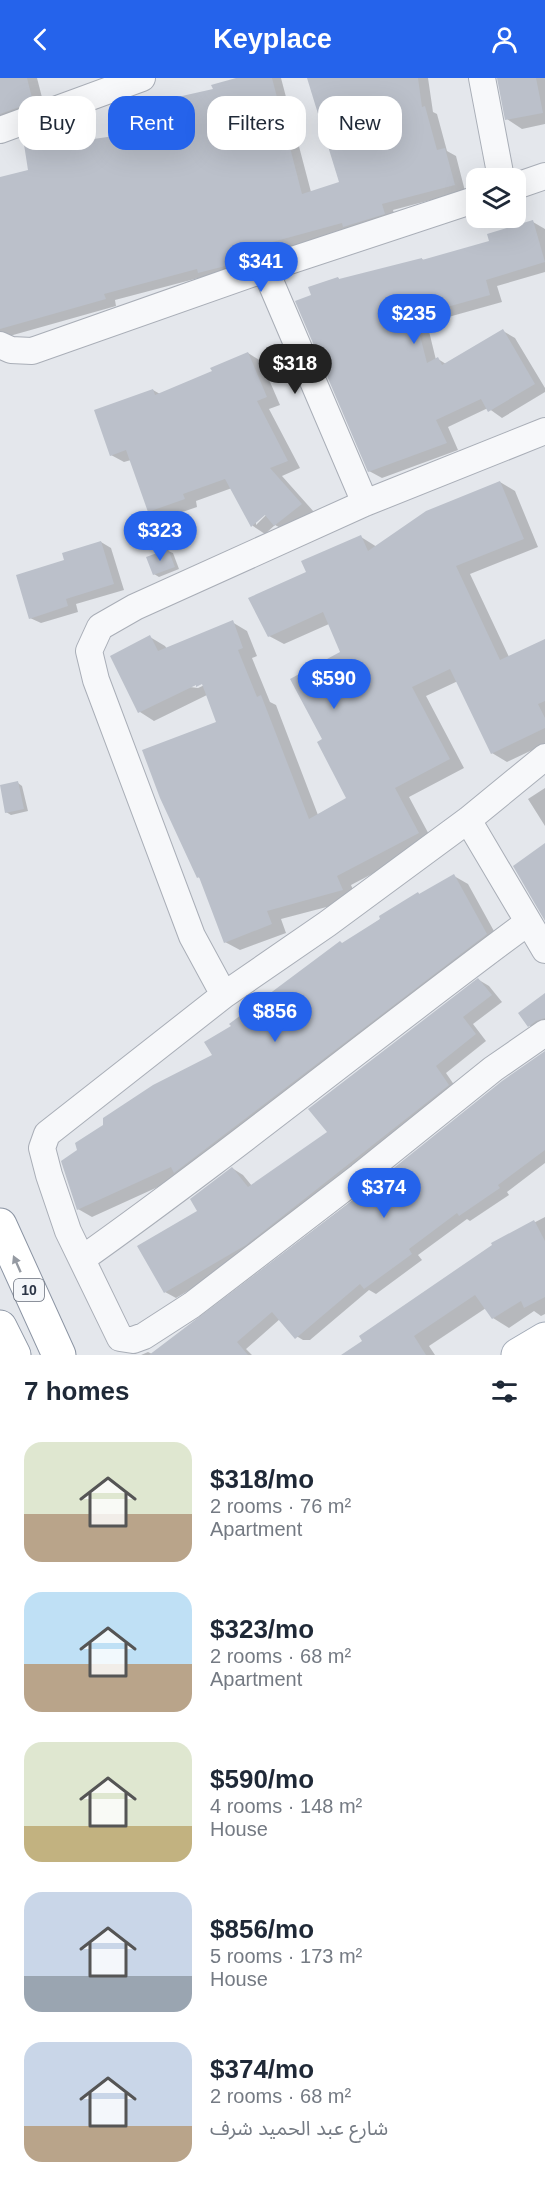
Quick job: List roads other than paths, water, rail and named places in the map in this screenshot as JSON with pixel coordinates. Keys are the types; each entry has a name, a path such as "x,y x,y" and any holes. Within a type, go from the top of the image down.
{"main road":[{"name":"10","path":"0,1225 59,1355"},
{"path":"0,1327 14,1355"},
{"path":"518,1355 545,1340"}],"street":[{"path":"0,130 142,78"},
{"path":"482,78 499,168"},
{"path":"526,183 545,176"},
{"path":"0,345 11,350 32,351 265,269 466,203"},
{"path":"265,269 365,503"},
{"path":"224,995 192,936 117,730 96,680 89,651 100,627 116,616 365,503 545,431"},
{"path":"545,757 468,820 327,924 224,995 51,1130 44,1139 42,1148 49,1175 69,1231 120,1338 134,1340 144,1336 201,1298 360,1176 493,1069 545,1033"},
{"path":"468,820 545,950"},
{"path":"82,1258 247,1138 527,923"}]}
